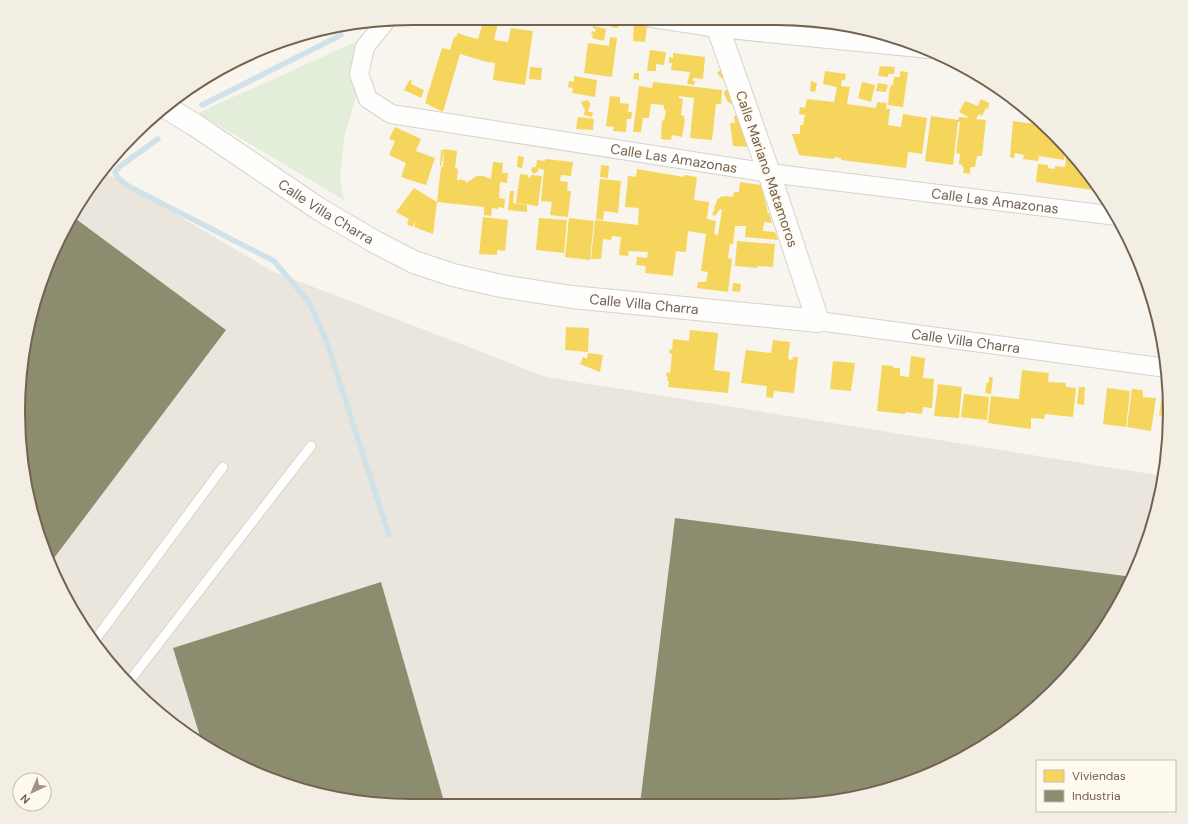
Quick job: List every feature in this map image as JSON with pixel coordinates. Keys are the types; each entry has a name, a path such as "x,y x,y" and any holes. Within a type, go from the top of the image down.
{"street":[{"name":"Calle Mariano Matamoros","path":"718,25 818,321"},
{"path":"745,25 843,32 880,39"},
{"name":"Calle Las Amazonas","path":"381,26 365,47 359,74 368,99 391,114 769,173 1109,215"},
{"name":"Calle Villa Charra","path":"170,110 319,209 375,242 414,262 453,275 501,286 572,297 818,321 1160,367"}],"lane":[{"path":"131,679 311,446"},
{"path":"97,637 223,467"}],"shaded area":[{"path":"107,174 272,271 546,377 1158,475 1156,487 1150,512 1134,560 1111,606 1083,648 1050,686 1012,719 970,747 924,770 876,786 851,792 801,798 412,799 361,796 337,792 312,786 264,770 218,747 176,719 138,686 105,648 90,627 77,606 54,560 38,512 32,487 28,463 25,412 28,361 32,337 38,312 54,264 77,218"}],"green space":[{"path":"360,40 362,82 355,99 344,138 340,178 344,200 198,113"}],"building: Viviendas":[{"path":"482,25 498,25 494,40 508,42 511,28 533,31 525,85 493,80 495,63 460,54 443,112 425,103 442,48 450,50 454,37 456,37 458,33 478,39"},
{"path":"611,25 618,25 618,28 611,27"},
{"path":"634,25 647,26 645,42 633,41"},
{"path":"593,26 606,29 604,41 592,38 592,31 595,32 596,29 593,28"},
{"path":"610,37 617,38 612,77 584,73 588,43 609,46"},
{"path":"650,50 666,52 664,65 656,64 656,71 647,71"},
{"path":"673,53 705,57 703,79 693,78 693,81 695,81 694,85 687,84 690,72 671,70 672,63 669,63 669,57 673,58"},
{"path":"880,66 895,67 894,74 888,74 888,77 878,76"},
{"path":"530,67 542,68 541,80 529,79"},
{"path":"722,69 727,74 722,79 717,73"},
{"path":"825,71 846,74 845,80 842,80 841,86 850,87 847,104 876,108 877,102 887,103 886,109 890,109 888,125 901,127 903,114 927,118 922,154 908,152 906,168 841,160 841,158 834,157 834,159 799,155 792,134 800,134 800,125 803,125 805,115 799,114 800,107 805,108 807,99 834,102 837,87 823,84"},
{"path":"900,71 908,72 903,107 888,105 891,85 893,85 894,77 900,77"},
{"path":"634,73 639,73 639,80 633,79"},
{"path":"574,76 597,80 595,97 572,93 573,88 568,87 569,81 574,82"},
{"path":"410,79 412,81 411,84 424,90 421,98 404,90"},
{"path":"811,81 817,83 815,92 810,91"},
{"path":"653,82 722,90 721,104 716,104 712,140 690,138 694,98 679,96 679,98 683,99 681,115 684,116 685,119 682,137 672,135 671,140 661,139 662,120 664,121 666,110 664,110 664,105 651,104 649,118 643,118 641,132 633,132 639,86 652,88"},
{"path":"862,82 875,85 871,102 858,98"},
{"path":"878,83 888,85 886,92 876,91"},
{"path":"725,90 736,92 735,106 728,102 724,94"},
{"path":"610,96 620,97 620,103 629,104 628,112 632,112 631,119 627,119 626,132 613,131 614,127 606,126"},
{"path":"981,99 989,103 988,110 986,108 982,116 979,114 976,119 986,120 982,156 977,156 975,167 970,168 970,174 963,173 964,167 959,164 960,154 956,153 960,122 958,122 953,165 925,161 931,116 958,120 959,117 970,118 959,112 965,101 978,106"},
{"path":"588,100 590,107 588,112 593,112 592,117 584,115 585,109 581,102"},
{"path":"742,114 750,147 733,146 730,123 735,123 734,116"},
{"path":"578,117 594,119 593,130 576,129"},
{"path":"1013,121 1034,124 1050,138 1065,155 1064,160 1039,156 1038,161 1023,159 1024,155 1015,153 1014,158 1010,157"},
{"path":"395,127 421,139 416,151 435,158 426,185 401,177 406,163 389,155 395,141 389,139"},
{"path":"444,149 457,151 455,168 458,169 457,180 460,179 466,181 466,183 477,176 483,176 491,179 493,162 503,163 502,173 508,173 507,183 500,182 499,198 505,199 504,208 492,208 491,216 484,215 484,207 437,202 441,167 443,167"},
{"path":"441,150 444,150 440,166"},
{"path":"518,156 524,157 522,168 517,167"},
{"path":"1066,156 1093,190 1036,182 1038,164 1048,165 1048,168 1055,169 1055,166 1065,167"},
{"path":"545,159 573,162 571,176 561,175 560,181 568,182 567,191 571,191 568,217 550,215 552,202 541,201 544,170 538,168 539,170 534,174 531,169 536,167 537,160 545,161"},
{"path":"601,165 609,166 608,178 600,177"},
{"path":"637,169 684,177 684,175 697,177 694,200 709,202 707,219 716,221 714,234 718,235 722,210 720,209 715,216 712,214 718,198 720,199 721,196 733,197 734,192 739,192 740,182 761,185 772,223 764,222 763,231 775,232 778,240 745,237 746,226 735,226 733,244 730,244 728,258 732,259 728,292 697,288 698,282 706,282 708,272 701,271 706,234 688,231 686,252 676,251 673,276 645,273 646,266 636,265 637,257 647,258 648,252 629,251 628,256 619,255 621,237 612,236 611,240 603,239 601,259 591,259 595,220 638,225 639,208 625,207 628,176 636,177"},
{"path":"520,174 528,175 530,178 531,175 542,176 538,206 516,203"},
{"path":"600,179 621,181 618,213 604,211 603,220 596,219"},
{"path":"414,188 437,202 433,234 414,227 416,221 412,227 407,224 409,219 396,212"},
{"path":"510,191 514,191 513,203 527,205 527,212 508,210"},
{"path":"483,217 508,220 505,251 497,250 497,255 479,254"},
{"path":"539,218 567,220 564,253 536,250"},
{"path":"569,218 594,221 590,260 565,257"},
{"path":"737,241 775,244 773,267 757,266 757,268 735,266"},
{"path":"733,283 741,284 740,292 732,291"},
{"path":"566,327 589,328 588,352 565,350"},
{"path":"690,330 718,333 714,370 730,372 728,393 668,387 669,381 667,381 668,377 666,376 667,372 670,373 672,354 669,353 670,349 672,350 673,339 689,341"},
{"path":"773,340 790,342 788,359 792,360 793,357 798,357 794,393 774,391 773,398 766,397 767,386 741,383 746,350 771,353"},
{"path":"588,353 603,355 600,372 580,364 583,357 587,359"},
{"path":"911,356 925,358 923,378 934,379 932,408 923,407 922,414 877,411 882,365 900,368 900,376 909,377"},
{"path":"833,361 855,363 851,391 830,389"},
{"path":"1022,370 1049,373 1048,382 1066,383 1066,387 1076,388 1073,417 1045,414 1044,419 1031,418 1031,429 988,423 991,396 1019,399"},
{"path":"989,377 993,377 991,394 985,393 987,382 989,383"},
{"path":"938,384 962,387 959,418 934,416"},
{"path":"1079,387 1085,387 1084,405 1077,404"},
{"path":"1107,388 1130,391 1126,427 1103,424"},
{"path":"1132,389 1142,390 1143,397 1156,398 1151,431 1127,427"},
{"path":"964,394 989,397 987,420 961,417"},
{"path":"1162,394 1163,416 1159,415"}],"building: Industria":[{"path":"76,219 226,330 54,559 38,512 28,463 25,412 26,387 28,361 38,312 54,264"},
{"path":"675,518 1126,576 1098,627 1083,648 1050,686 1012,719 991,734 970,747 924,770 876,786 827,796 776,799 641,799"},
{"path":"381,582 443,799 387,798 337,792 312,786 264,770 218,747 200,736 173,648"}],"waterway":[{"path":"202,105 341,35"},
{"path":"158,139 119,167 115,172 118,178 128,186 274,261 309,302 326,340 389,535"}]}
